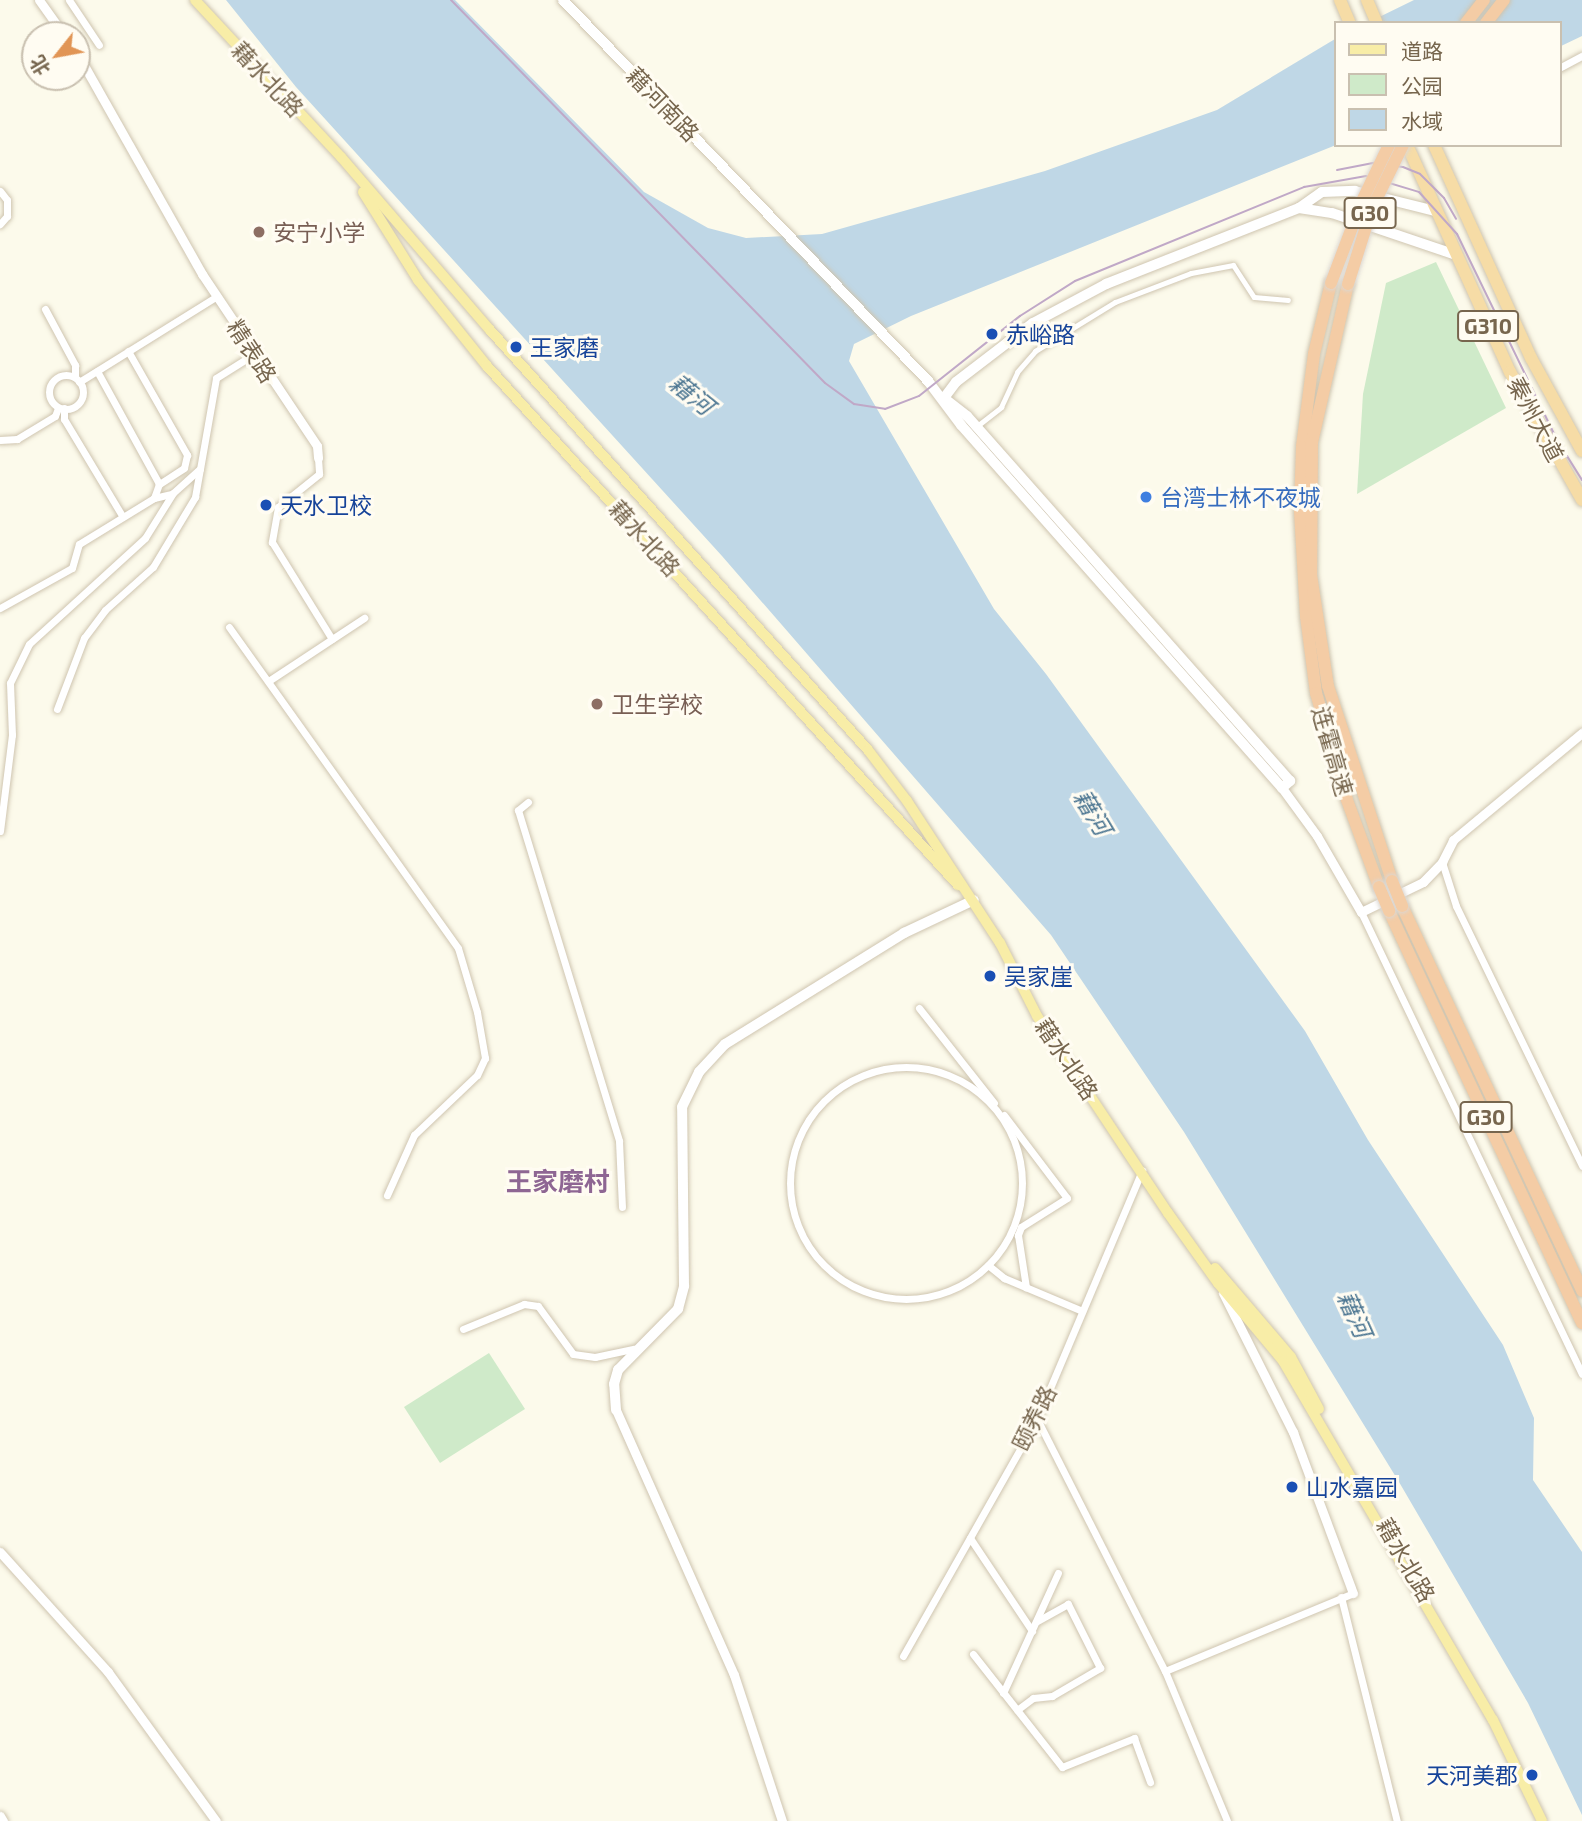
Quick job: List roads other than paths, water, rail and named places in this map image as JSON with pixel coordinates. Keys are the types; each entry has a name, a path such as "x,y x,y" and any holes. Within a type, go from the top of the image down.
{"highway":[{"path":"1340,0 1348,20"},
{"path":"1468,21 1484,0"},
{"path":"1488,21 1504,0"},
{"name":"连霍高速","path":"1389,147 1362,201 1331,283 1314,354 1301,485 1306,616 1316,693 1379,887 1582,1323"},
{"name":"连霍高速","path":"1404,147 1372,208 1348,284 1312,443 1311,575 1328,686 1402,906 1582,1291"},
{"name":"秦州大道","path":"1406,147 1453,254 1545,439 1582,500"},
{"name":"秦州大道","path":"1435,147 1531,358 1582,451"}],"main road":[{"name":"藉水北路","path":"195,0 341,157 490,330 868,750 974,900 1037,1016 1142,1169 1168,1213 1218,1283 1283,1361 1493,1720 1542,1821"},
{"name":"藉河南路","path":"563,0 944,398"},
{"name":"藉水北路","path":"341,157 418,279 487,366 878,793 928,857 974,900"},
{"path":"944,398 956,382 1033,323 1094,290 1299,208 1322,192 1335,189 1435,211"},
{"path":"1299,208 1332,213 1453,254"},
{"path":"944,398 977,426 1290,781 1282,788 961,425 944,398"},
{"path":"616,1410 614,1384 618,1370 634,1349 678,1309 684,1286 682,1107 699,1072 725,1044 904,933 974,900"},
{"name":"藉水北路","path":"1168,1213 1291,1357 1498,1719 1548,1821"}],"street":[{"path":"39,0 54,21"},
{"path":"69,0 99,45"},
{"path":"1561,67 1582,56"},
{"name":"精表路","path":"91,77 217,296 317,446 319,474 278,507 272,542 332,639"},
{"path":"0,191 7,200 7,216 0,224"},
{"path":"977,426 1001,407 1017,372 1035,351 1115,302 1191,273 1233,265 1254,296 1288,300"},
{"path":"123,517 64,419 61,408 48,392 57,376 77,379 97,371 217,296"},
{"path":"0,440 17,439 55,416 61,408 76,407 85,391 77,379 75,365 45,309"},
{"path":"128,351 186,448 184,468 159,484 154,498"},
{"path":"57,709 84,638 105,610 153,567 195,497 216,377 254,354"},
{"path":"97,371 159,484"},
{"path":"0,831 12,736 10,683 29,644 145,538 173,493 200,469"},
{"path":"0,608 72,568 79,544 154,498 173,493"},
{"path":"270,680 364,618"},
{"path":"229,626 270,680 402,874 458,948 477,1012 485,1058 481,1066 414,1135 387,1195"},
{"path":"1361,912 1423,882 1442,862 1453,840 1582,733"},
{"path":"1282,788 1317,836 1361,912 1582,1374"},
{"path":"528,803 518,810 619,1141 622,1207"},
{"path":"1442,862 1456,906 1582,1166"},
{"path":"919,1008 1067,1198 1021,1227 1018,1235 1026,1287"},
{"path":"907,1068 956,1079 986,1101 1009,1131 1021,1179 1013,1228 988,1265 953,1290 904,1299 856,1288 825,1266 798,1224 790,1188 799,1139 827,1098 870,1073 907,1068"},
{"name":"颐养路","path":"903,1656 1037,1419 1142,1169"},
{"path":"988,1265 1026,1287 1082,1311"},
{"path":"1165,1671 1353,1593 1293,1432 1218,1283"},
{"path":"463,1329 524,1304 538,1306 573,1354 595,1357 634,1349"},
{"path":"616,1410 734,1675 782,1821"},
{"path":"1037,1419 1165,1671 1227,1821"},
{"path":"970,1538 1032,1631"},
{"path":"0,1552 108,1672 216,1821"},
{"path":"1003,1693 1058,1573"},
{"path":"1341,1597 1397,1821"},
{"path":"1017,1710 1032,1698 1052,1696 1100,1668 1068,1604 1037,1621"},
{"path":"973,1654 1062,1767 1134,1738 1150,1782"},
{"path":"0,1816 3,1821"}],"water":[{"name":"藉河","path":"226,0 455,0 644,192 708,228 746,238 822,234 1045,171 1217,110 1334,40 1334,146 911,316 854,344 849,361 994,609 1046,674 1305,1031 1368,1140 1503,1345 1534,1418 1533,1480 1582,1552 1582,1815 1528,1703 1399,1482 1184,1132 1051,935 722,556 296,87"},
{"path":"1414,0 1582,0 1582,36 1561,46 1561,21 1371,21"}],"tram line":[{"path":"451,0 825,383 854,404 885,409 919,396 1020,316 1075,281 1304,187 1366,176 1419,192 1457,234 1557,440 1582,480"},
{"path":"1337,170 1374,163 1403,167 1420,174 1444,198 1456,219"}],"place":[{"name":"安宁小学","path":"259,232"},
{"name":"赤峪路","path":"992,334"},
{"name":"王家磨","path":"516,347"},
{"name":"台湾士林不夜城","path":"1146,497"},
{"name":"天水卫校","path":"266,505"},
{"name":"卫生学校","path":"597,704"},
{"name":"吴家崖","path":"990,976"},
{"name":"山水嘉园","path":"1292,1487"},
{"name":"天河美郡","path":"1532,1775"}],"district":[{"name":"王家磨村","path":"558,1181"}]}
